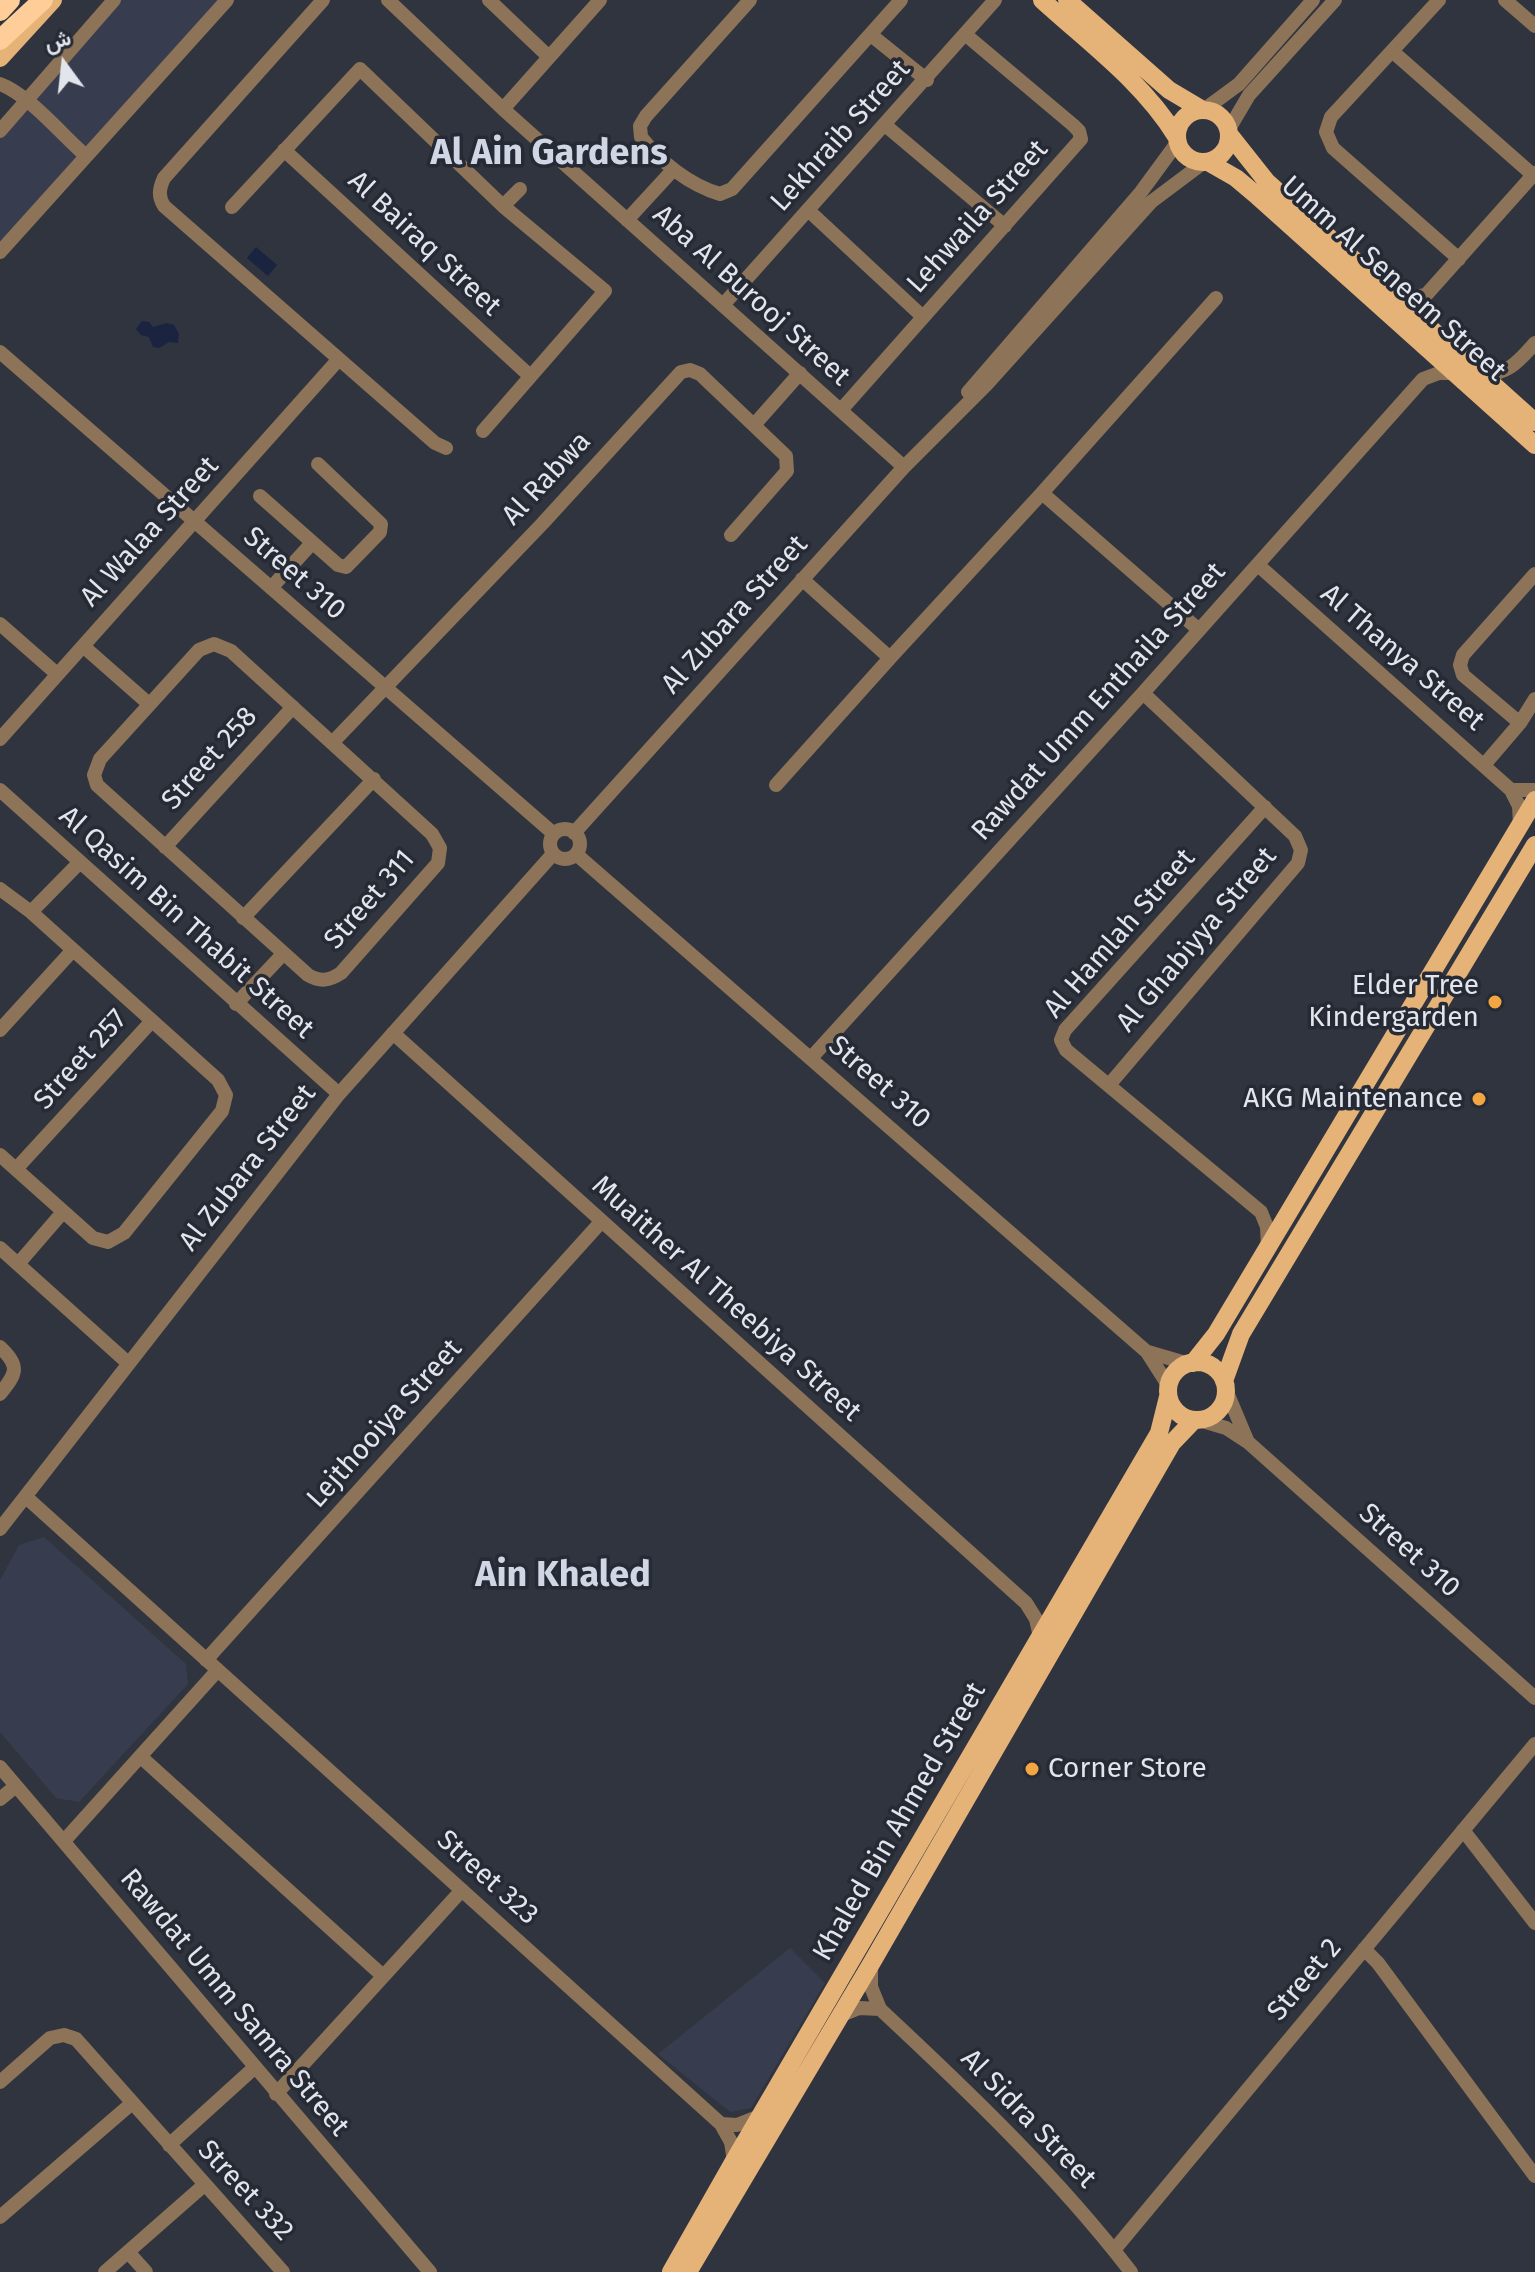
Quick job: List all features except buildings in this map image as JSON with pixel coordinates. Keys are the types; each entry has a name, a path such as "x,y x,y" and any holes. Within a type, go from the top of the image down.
{"highway":[{"path":"0,11 10,0"},
{"path":"1,51 43,0"}],"main road":[{"path":"1,51 53,0"},
{"path":"1042,0 1136,86 1165,118 1186,157 1206,162 1224,152 1229,132 1223,118 1169,90 1067,0"},
{"path":"1176,140 1180,121 1186,115 1203,109"},
{"name":"Umm Al Seneem Street","path":"1229,132 1267,182 1535,422"},
{"name":"Umm Al Seneem Street","path":"1206,162 1236,178 1255,194 1535,445"},
{"path":"1535,800 1210,1344 1191,1363 1176,1371 1168,1391 1174,1410 1197,1420 1215,1414 1225,1399 1234,1348 1248,1321 1535,845"},
{"path":"1191,1363 1215,1369 1225,1386"},
{"name":"Khaled Bin Ahmed Street","path":"671,2272 1159,1433 1168,1391"},
{"name":"Khaled Bin Ahmed Street","path":"688,2272 871,1964 1172,1443 1197,1420"}],"street":[{"path":"0,131 114,0"},
{"path":"0,252 227,0"},
{"path":"323,0 164,178 159,192 164,206 435,443 446,448"},
{"name":"Aba Al Burooj Street","path":"388,0 503,109 904,467"},
{"path":"489,0 549,57"},
{"path":"503,109 600,0"},
{"path":"750,0 640,126 641,137 673,170 720,194 732,189 901,0"},
{"name":"Lekhraib Street","path":"723,305 927,80 995,0"},
{"path":"1295,0 1296,20"},
{"path":"1203,109 1239,84 1313,0"},
{"path":"1229,132 1249,95 1335,0"},
{"path":"1439,0 1331,117 1326,132 1333,148 1459,259"},
{"path":"1505,0 1535,26"},
{"path":"871,35 927,80"},
{"name":"Lehwaila Street","path":"841,410 1076,147 1081,134 966,35"},
{"path":"1,51 4,85 27,101 85,155"},
{"path":"1392,51 1534,174 1426,295 1399,299"},
{"path":"232,207 360,69 503,206 605,291 483,431"},
{"path":"885,125 1005,226"},
{"name":"Al Zubara Street","path":"936,433 978,379 1141,192 1176,140"},
{"name":"Al Bairaq Street","path":"284,150 530,376"},
{"name":"Al Zubara Street","path":"574,833 904,467 986,385 1151,202 1206,162"},
{"path":"627,220 673,170"},
{"path":"503,206 520,189"},
{"path":"808,210 923,317"},
{"path":"1426,295 1426,323"},
{"path":"776,785 1216,298"},
{"path":"1481,374 1498,374 1513,367 1535,343"},
{"path":"1423,379 1426,345"},
{"name":"Street 310","path":"0,352 554,834"},
{"name":"Al Walaa Street","path":"0,739 339,359"},
{"path":"1510,400 1509,384 1513,367"},
{"name":"Al Rabwa","path":"383,687 542,524 681,372 690,370 700,374 786,456 787,471 731,535"},
{"path":"754,425 800,373"},
{"path":"1423,379 1439,373 1456,373"},
{"name":"Rawdat Umm Enthaila Street","path":"811,1058 1423,379"},
{"path":"260,496 338,565 346,567 382,528 379,521 318,464"},
{"path":"1042,493 1199,630"},
{"path":"271,588 312,543"},
{"name":"Al Thanya Street","path":"1258,565 1511,790"},
{"path":"1520,723 1463,675 1460,665 1463,655 1535,574"},
{"path":"802,579 890,658"},
{"path":"0,624 57,674"},
{"name":"Street 311","path":"214,644 231,651 293,707 432,834 440,848 438,863 341,973 332,979 316,980 283,954 102,793 94,775 100,759 149,704 199,650 214,644"},
{"path":"83,646 149,704"},
{"path":"333,742 383,687"},
{"name":"Al Ghabiyya Street","path":"1109,1085 1298,863 1301,850 1295,836 1143,693"},
{"path":"1484,765 1520,723 1535,699"},
{"name":"Street 258","path":"165,847 293,707"},
{"path":"243,918 374,779"},
{"name":"Al Qasim Bin Thabit Street","path":"0,790 339,1094"},
{"path":"1520,824 1519,806 1511,790 1535,790"},
{"name":"Al Hamlah Street","path":"1261,1212 1066,1050 1061,1040 1065,1030 1265,807"},
{"path":"562,829 574,833 579,843 576,854 567,859 553,854 550,843 554,834 562,829"},
{"name":"Al Zubara Street","path":"0,1529 339,1094 553,854"},
{"name":"Street 310","path":"576,854 1147,1352 1168,1391"},
{"path":"31,912 79,863"},
{"path":"0,889 31,912 218,1080 226,1095 222,1111 116,1239 101,1241 93,1238 0,1155"},
{"path":"0,1030 72,951"},
{"name":"Street 311","path":"236,1004 283,954"},
{"name":"Street 257","path":"16,1169 151,1022"},
{"name":"Muaither Al Theebiya Street","path":"393,1033 1026,1603 1036,1619 1040,1637"},
{"path":"1268,1248 1261,1212 1276,1212 1293,1205"},
{"path":"18,1264 63,1212"},
{"name":"Lejthooiya Street","path":"212,1665 601,1222"},
{"path":"0,1248 128,1363"},
{"path":"0,1347 10,1357 14,1367 13,1377 0,1394"},
{"name":"Street 310","path":"1147,1352 1191,1363"},
{"name":"Street 310","path":"1225,1386 1249,1443"},
{"name":"Street 310","path":"1197,1420 1226,1428 1249,1443 1535,1698"},
{"name":"Street 323","path":"26,1497 721,2124 731,2142 734,2161"},
{"path":"1026,1603 1040,1606 1059,1602"},
{"path":"64,1841 141,1757 212,1665"},
{"name":"Street 2","path":"1114,2250 1535,1744"},
{"path":"141,1757 383,1976"},
{"name":"Rawdat Umm Samra Street","path":"0,1767 430,2272"},
{"path":"0,1799 16,1786"},
{"path":"1463,1830 1535,1923"},
{"path":"276,2094 462,1890"},
{"path":"1364,1949 1378,1963 1535,2176"},
{"path":"838,2016 859,2008 880,2009 871,1987 871,1964"},
{"name":"Al Sidra Street","path":"880,2009 1018,2143 1131,2272"},
{"name":"Street 332","path":"0,2082 50,2038 64,2035 76,2039 203,2186 283,2272"},
{"name":"Street 332","path":"169,2145 254,2068"},
{"path":"0,2217 131,2104"},
{"path":"721,2124 737,2125 760,2116"},
{"path":"105,2272 203,2186"},
{"path":"128,2252 146,2272"}],"shaded area":[{"path":"120,0 220,0 85,148 33,100"},
{"path":"28,106 79,154 0,245 0,136"},
{"path":"44,1537 186,1664 188,1684 79,1802 56,1798 0,1732 0,1580 19,1545"},
{"path":"790,1948 825,1983 751,2108 730,2112 658,2054"}],"water":[{"path":"256,247 277,265 268,276 247,258"},
{"path":"142,321 149,322 153,327 167,323 174,325 179,334 178,343 169,342 159,348 153,347 149,337 141,335 136,329"}],"place":[{"name":"Elder Tree Kindergarden","path":"1495,1002"},
{"name":"AKG Maintenance","path":"1479,1099"},
{"name":"Corner Store","path":"1032,1769"}],"district":[{"name":"Al Ain Gardens","path":"549,154"},
{"name":"Ain Khaled","path":"563,1576"}]}
